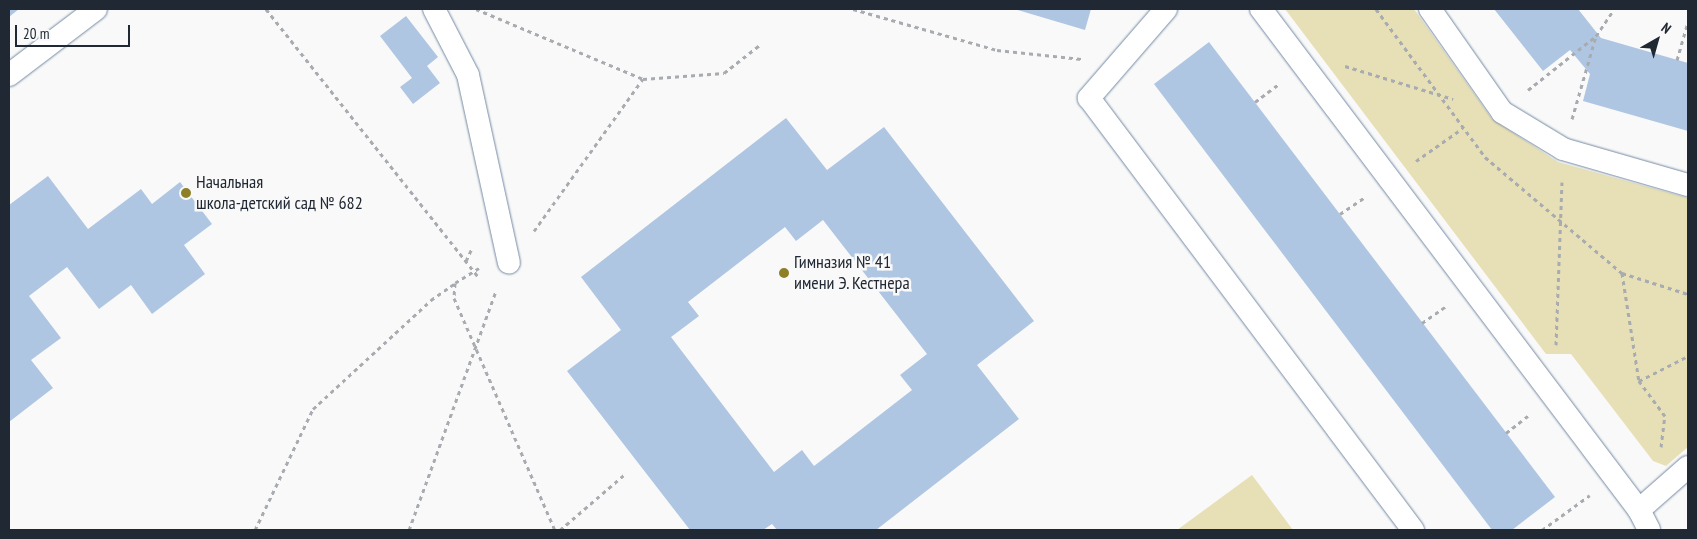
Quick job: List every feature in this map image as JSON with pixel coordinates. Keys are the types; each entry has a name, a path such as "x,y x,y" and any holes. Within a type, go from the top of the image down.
{"lane":[{"path":"9,75 96,9"},
{"path":"434,9 468,75 509,261"},
{"path":"1166,9 1089,98 1413,530"},
{"path":"1261,9 1614,477 1647,504 1649,530"},
{"path":"1430,9 1502,112 1563,150 1688,185"},
{"path":"1647,504 1688,467"}],"path":[{"path":"266,9 484,283"},
{"path":"476,9 642,79 724,73 761,44"},
{"path":"854,9 997,50 1119,63"},
{"path":"1376,9 1485,157 1622,273 1688,294"},
{"path":"1304,65 1323,59 1441,96 1502,112 1596,36 1614,9"},
{"path":"1677,60 1688,22"},
{"path":"1556,348 1563,150 1596,36"},
{"path":"509,261 536,228 642,79"},
{"path":"1390,179 1463,128"},
{"path":"255,530 313,409 431,300 473,270"},
{"path":"1622,273 1639,381 1665,416 1647,504"},
{"path":"455,283 454,298 555,530"},
{"path":"488,288 493,294"},
{"path":"409,530 493,294 499,288"},
{"path":"1639,381 1688,356"},
{"path":"560,530 625,474"},
{"path":"1542,530 1614,477"}],"shaded area":[{"path":"1285,9 1414,9 1492,119 1558,162 1688,198 1688,447 1666,466 1653,461 1571,354 1546,354"},
{"path":"1252,475 1293,530 1177,530"}],"building":[{"path":"9,9 19,9 9,17"},
{"path":"1014,9 1091,9 1085,30"},
{"path":"1494,9 1578,9 1601,38 1688,63 1688,131 1583,101 1590,74 1570,50 1543,71"},
{"path":"406,16 438,57 427,66 440,83 413,104 400,87 412,78 380,36"},
{"path":"1209,42 1555,497 1512,530 1492,530 1154,84"},
{"path":"786,118 827,170 884,127 1034,321 977,365 1019,419 876,530 777,530 772,524 763,530 690,530 567,371 621,330 581,277","holes":["823,220 927,354 900,375 912,390 814,466 802,450 774,472 671,337 699,316 688,302 785,227 796,241"]},
{"path":"48,176 88,229 141,189 152,204 180,182 212,224 184,245 205,274 152,314 131,285 99,309 67,267 29,296 61,338 31,360 53,388 9,422 9,205"}],"place":[{"name":"Начальная школа-детский сад № 682","path":"186,193"},
{"name":"Гимназия № 41 имени Э. Кестнера","path":"784,273"}]}
